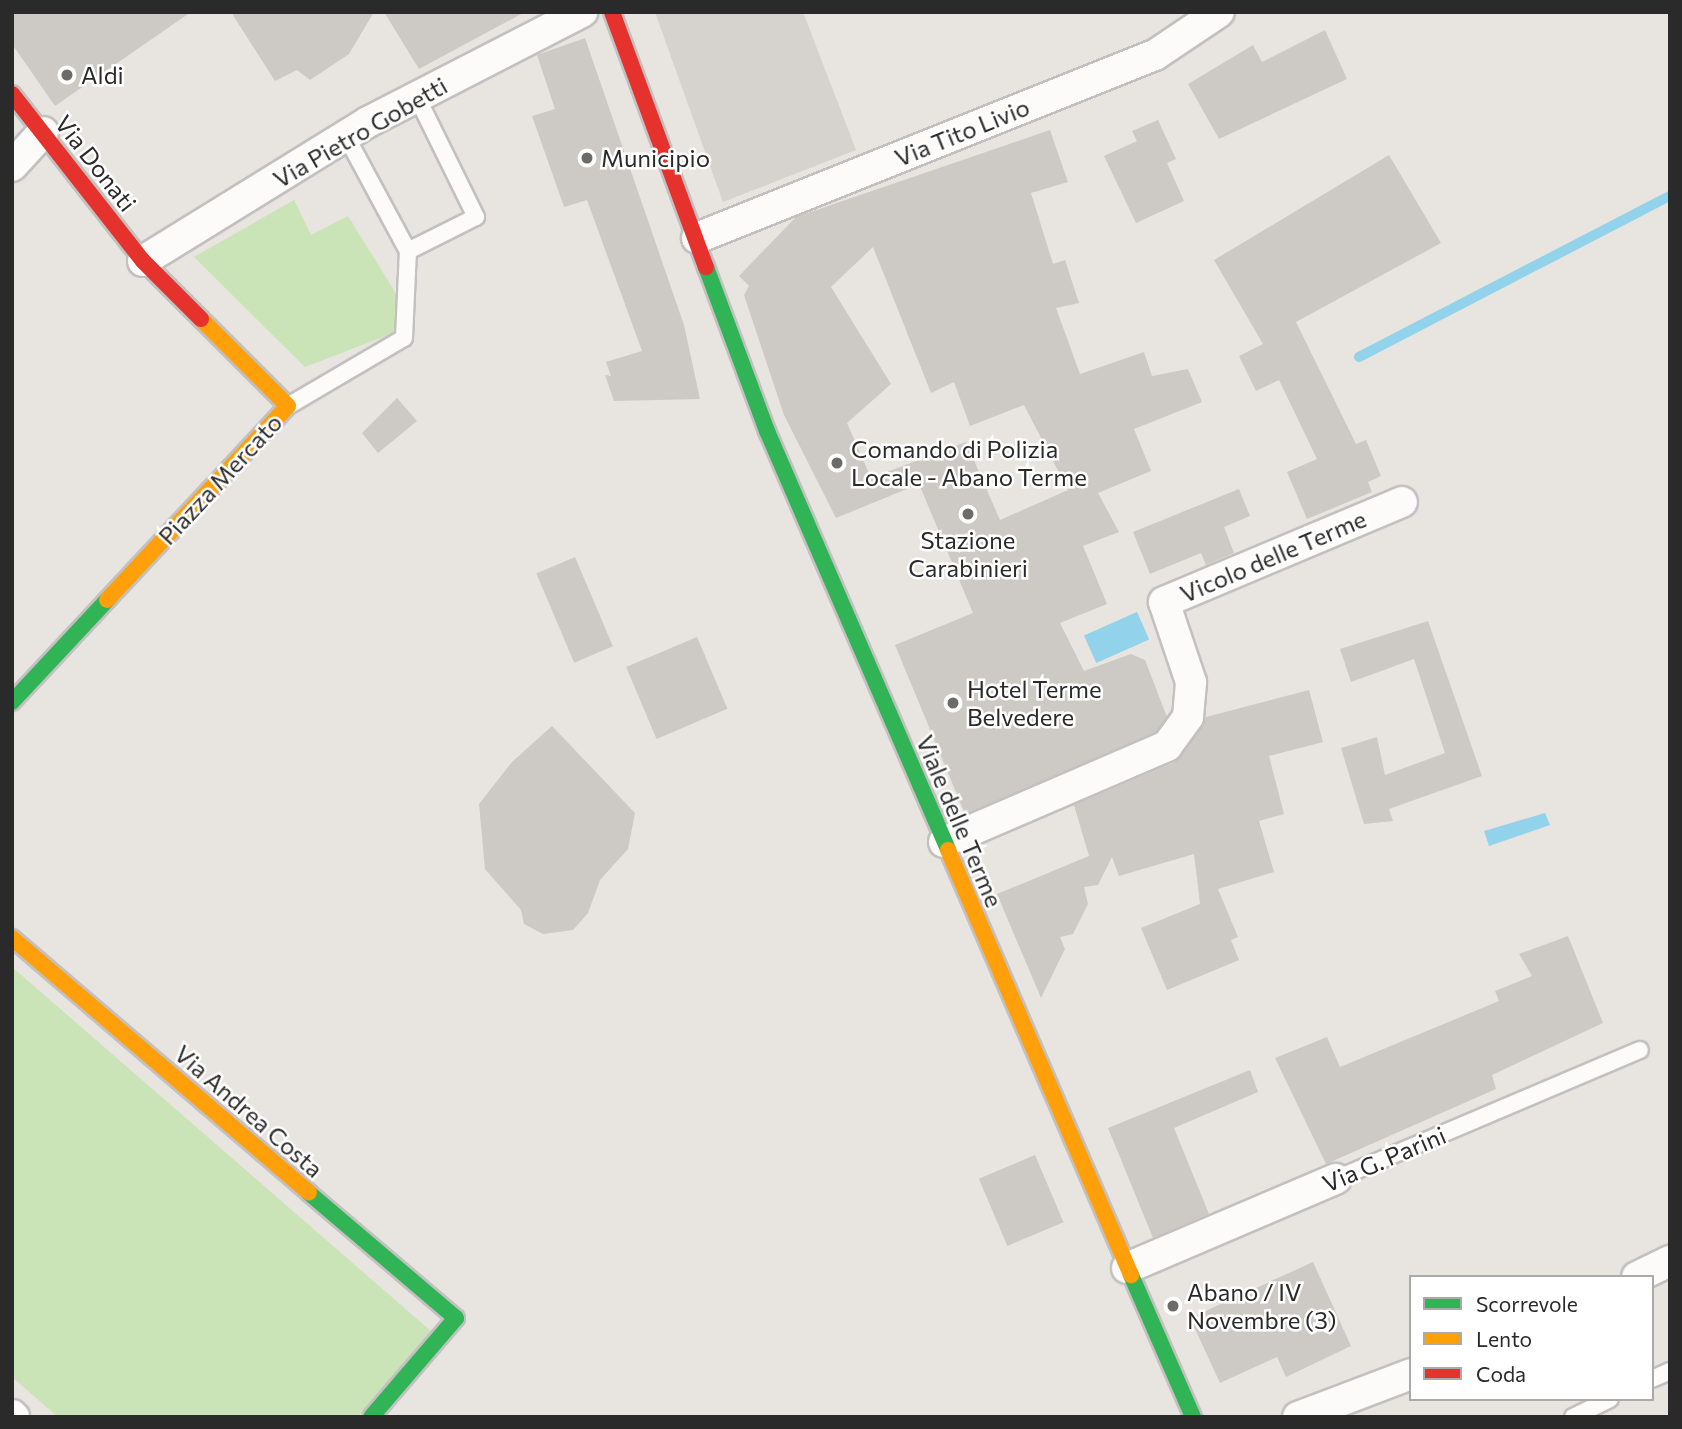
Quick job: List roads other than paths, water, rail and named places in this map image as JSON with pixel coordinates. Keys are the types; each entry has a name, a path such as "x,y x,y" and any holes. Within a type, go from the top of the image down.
{"street":[{"name":"Via Pietro Gobetti","path":"143,261 346,135 582,12"},
{"name":"Viale delle Terme","path":"612,12 767,431 1193,1417"},
{"name":"Via Tito Livio","path":"697,239 1155,55 1219,12"},
{"name":"Via Donati","path":"12,94 143,261"},
{"path":"12,166 43,132"},
{"name":"Piazza Mercato","path":"12,702 288,406 143,261"},
{"name":"Vicolo delle Terme","path":"944,842 1167,746 1188,717 1191,682 1164,601 1402,502"},
{"name":"Via Andrea Costa","path":"12,937 456,1318 371,1417"},
{"name":"Via G. Parini","path":"1127,1268 1336,1179"},
{"path":"1641,1275 1670,1261"},
{"path":"1298,1417 1409,1375"}],"lane":[{"path":"408,251 476,217 417,97"},
{"path":"288,406 404,338 408,251 346,135"},
{"name":"Via G. Parini","path":"1336,1179 1640,1050"},
{"path":"1654,1378 1670,1371"},
{"path":"1579,1409 1604,1401"}],"water":[{"path":"1137,612 1149,639 1096,663 1084,636"},
{"path":"1545,813 1550,825 1489,846 1484,831"}],"waterway":[{"path":"1359,357 1670,196"}],"place":[{"name":"Aldi","path":"67,75"},
{"name":"Municipio","path":"587,158"},
{"name":"Comando di Polizia Locale - Abano Terme","path":"837,463"},
{"name":"Stazione Carabinieri","path":"968,514"},
{"name":"Hotel Terme Belvedere","path":"953,703"},
{"name":"Abano / IV Novembre (3)","path":"1173,1306"}]}
